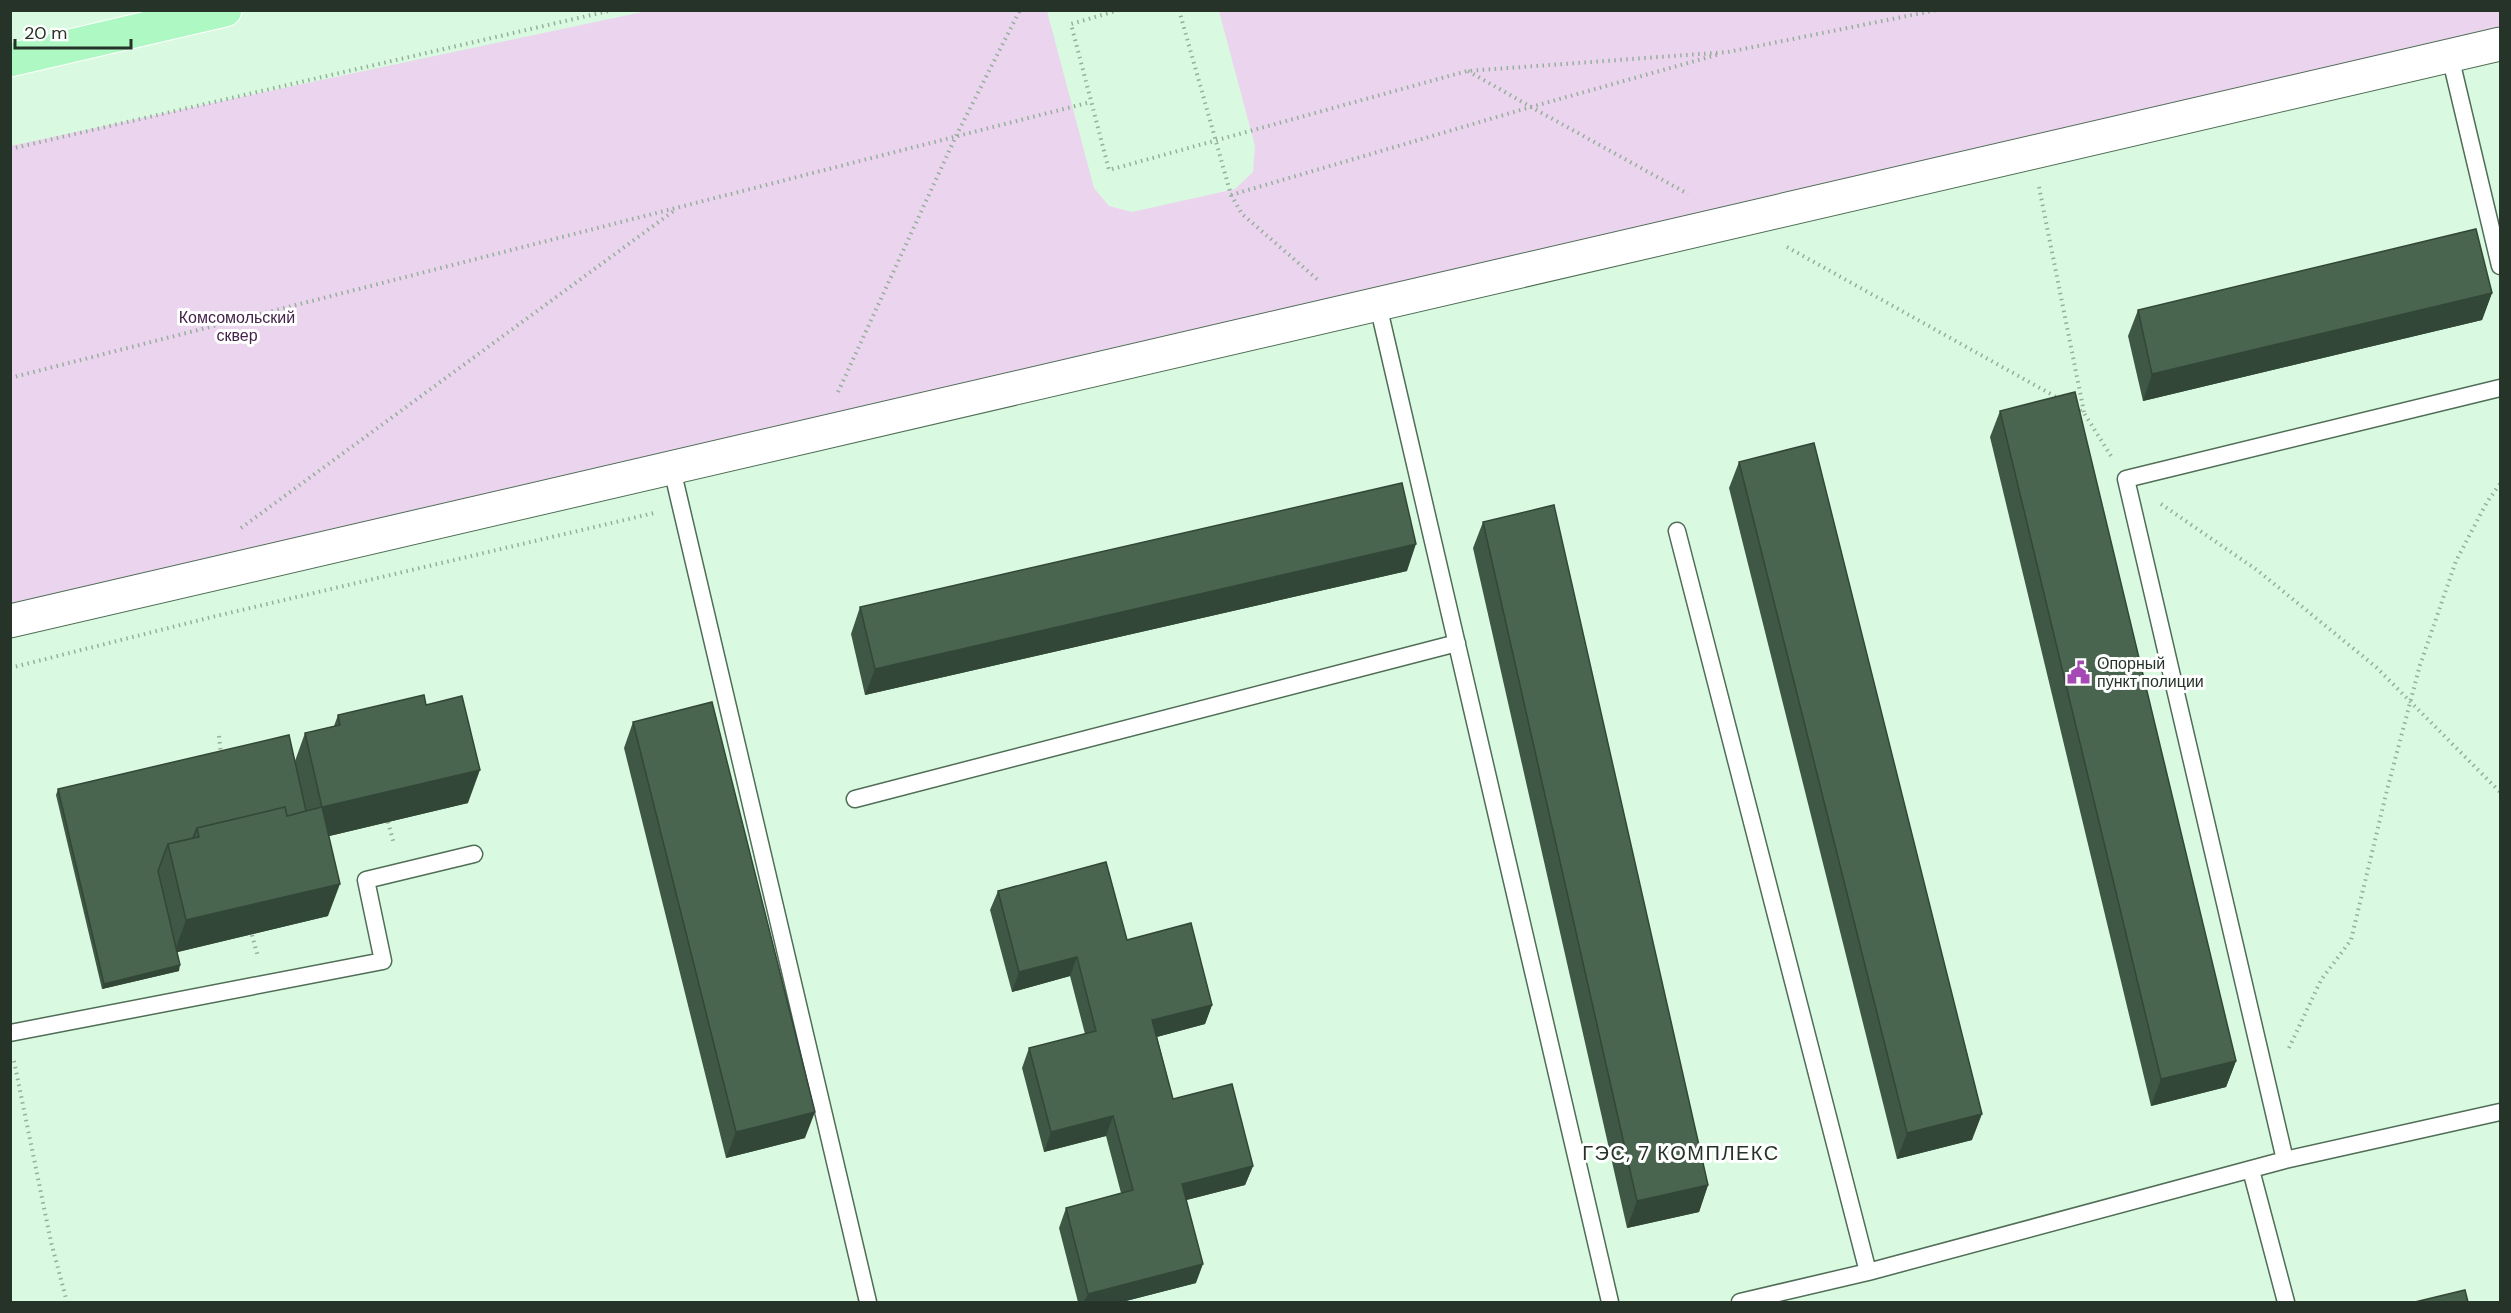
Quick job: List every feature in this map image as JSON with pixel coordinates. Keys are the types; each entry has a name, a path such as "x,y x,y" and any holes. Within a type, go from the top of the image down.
{"main road":[{"path":"10,60 225,10"}],"street":[{"path":"10,621 2500,44"}],"lane":[{"path":"2450,56 2500,266"},
{"path":"1366,308 1457,643 1610,1302"},
{"path":"2285,1160 2126,479 2500,388"},
{"path":"672,469 868,1302"},
{"path":"1677,531 1868,1272"},
{"path":"855,799 1457,643"},
{"path":"10,1033 383,961 366,880 474,854"},
{"path":"1740,1302 1788,1297 1868,1272 2285,1160 2500,1112"},
{"path":"2251,1170 2286,1302"}],"path":[{"path":"10,149 613,10"},
{"path":"818,435 956,136 1020,10"},
{"path":"1119,10 1071,24 1109,170 1467,71 1728,52"},
{"path":"1179,10 1214,140 1232,195 1242,214 1366,308"},
{"path":"1232,195 1728,52 1937,10"},
{"path":"1467,71 1738,222"},
{"path":"10,378 1091,102"},
{"path":"2039,186 2084,412 2126,479 2257,570 2376,667 2500,792"},
{"path":"237,531 679,207"},
{"path":"1786,246 2064,401"},
{"path":"2074,407 2084,412"},
{"path":"2269,1090 2321,980 2351,940 2410,701 2456,561 2487,502 2500,484"},
{"path":"219,736 222,756"},
{"path":"13,1057 51,1242 67,1302"}],"green space":[{"name":"Комсомольский сквер","path":"647,11 1047,11 1094,188 1109,206 1132,212 1235,189 1253,172 1255,146 1219,11 2500,11 2500,28 11,608 10,146"}],"building":[{"path":"2476,229 2492,293 2152,374 2138,310"},
{"path":"2075,392 2236,1061 2161,1079 2000,411"},
{"path":"1814,443 1982,1114 1907,1133 1739,462"},
{"path":"1402,483 1416,544 875,669 860,607"},
{"path":"1554,505 1708,1185 1637,1201 1483,522"},
{"path":"424,695 426,705 462,696 480,770 322,807 305,733 340,725 338,715"},
{"path":"712,702 815,1112 736,1132 633,722"},
{"path":"289,735 306,811 287,816 285,807 197,828 193,838 168,844 158,871 180,965 104,984 58,789"},
{"path":"285,807 287,816 322,807 340,884 186,920 168,844 199,837 197,828"},
{"path":"1106,862 1127,940 1191,923 1212,1005 1152,1020 1173,1099 1232,1084 1253,1166 1182,1184 1203,1264 1088,1294 1066,1208 1133,1190 1113,1116 1051,1132 1029,1048 1096,1031 1077,957 1019,972 998,891"},
{"path":"2465,1290 2468,1302 2415,1302"}],"place":[{"name":"Опорный пункт полиции","path":"2079,672"}],"district":[{"name":"ГЭС, 7 КОМПЛЕКС","path":"1681,1153"}]}
